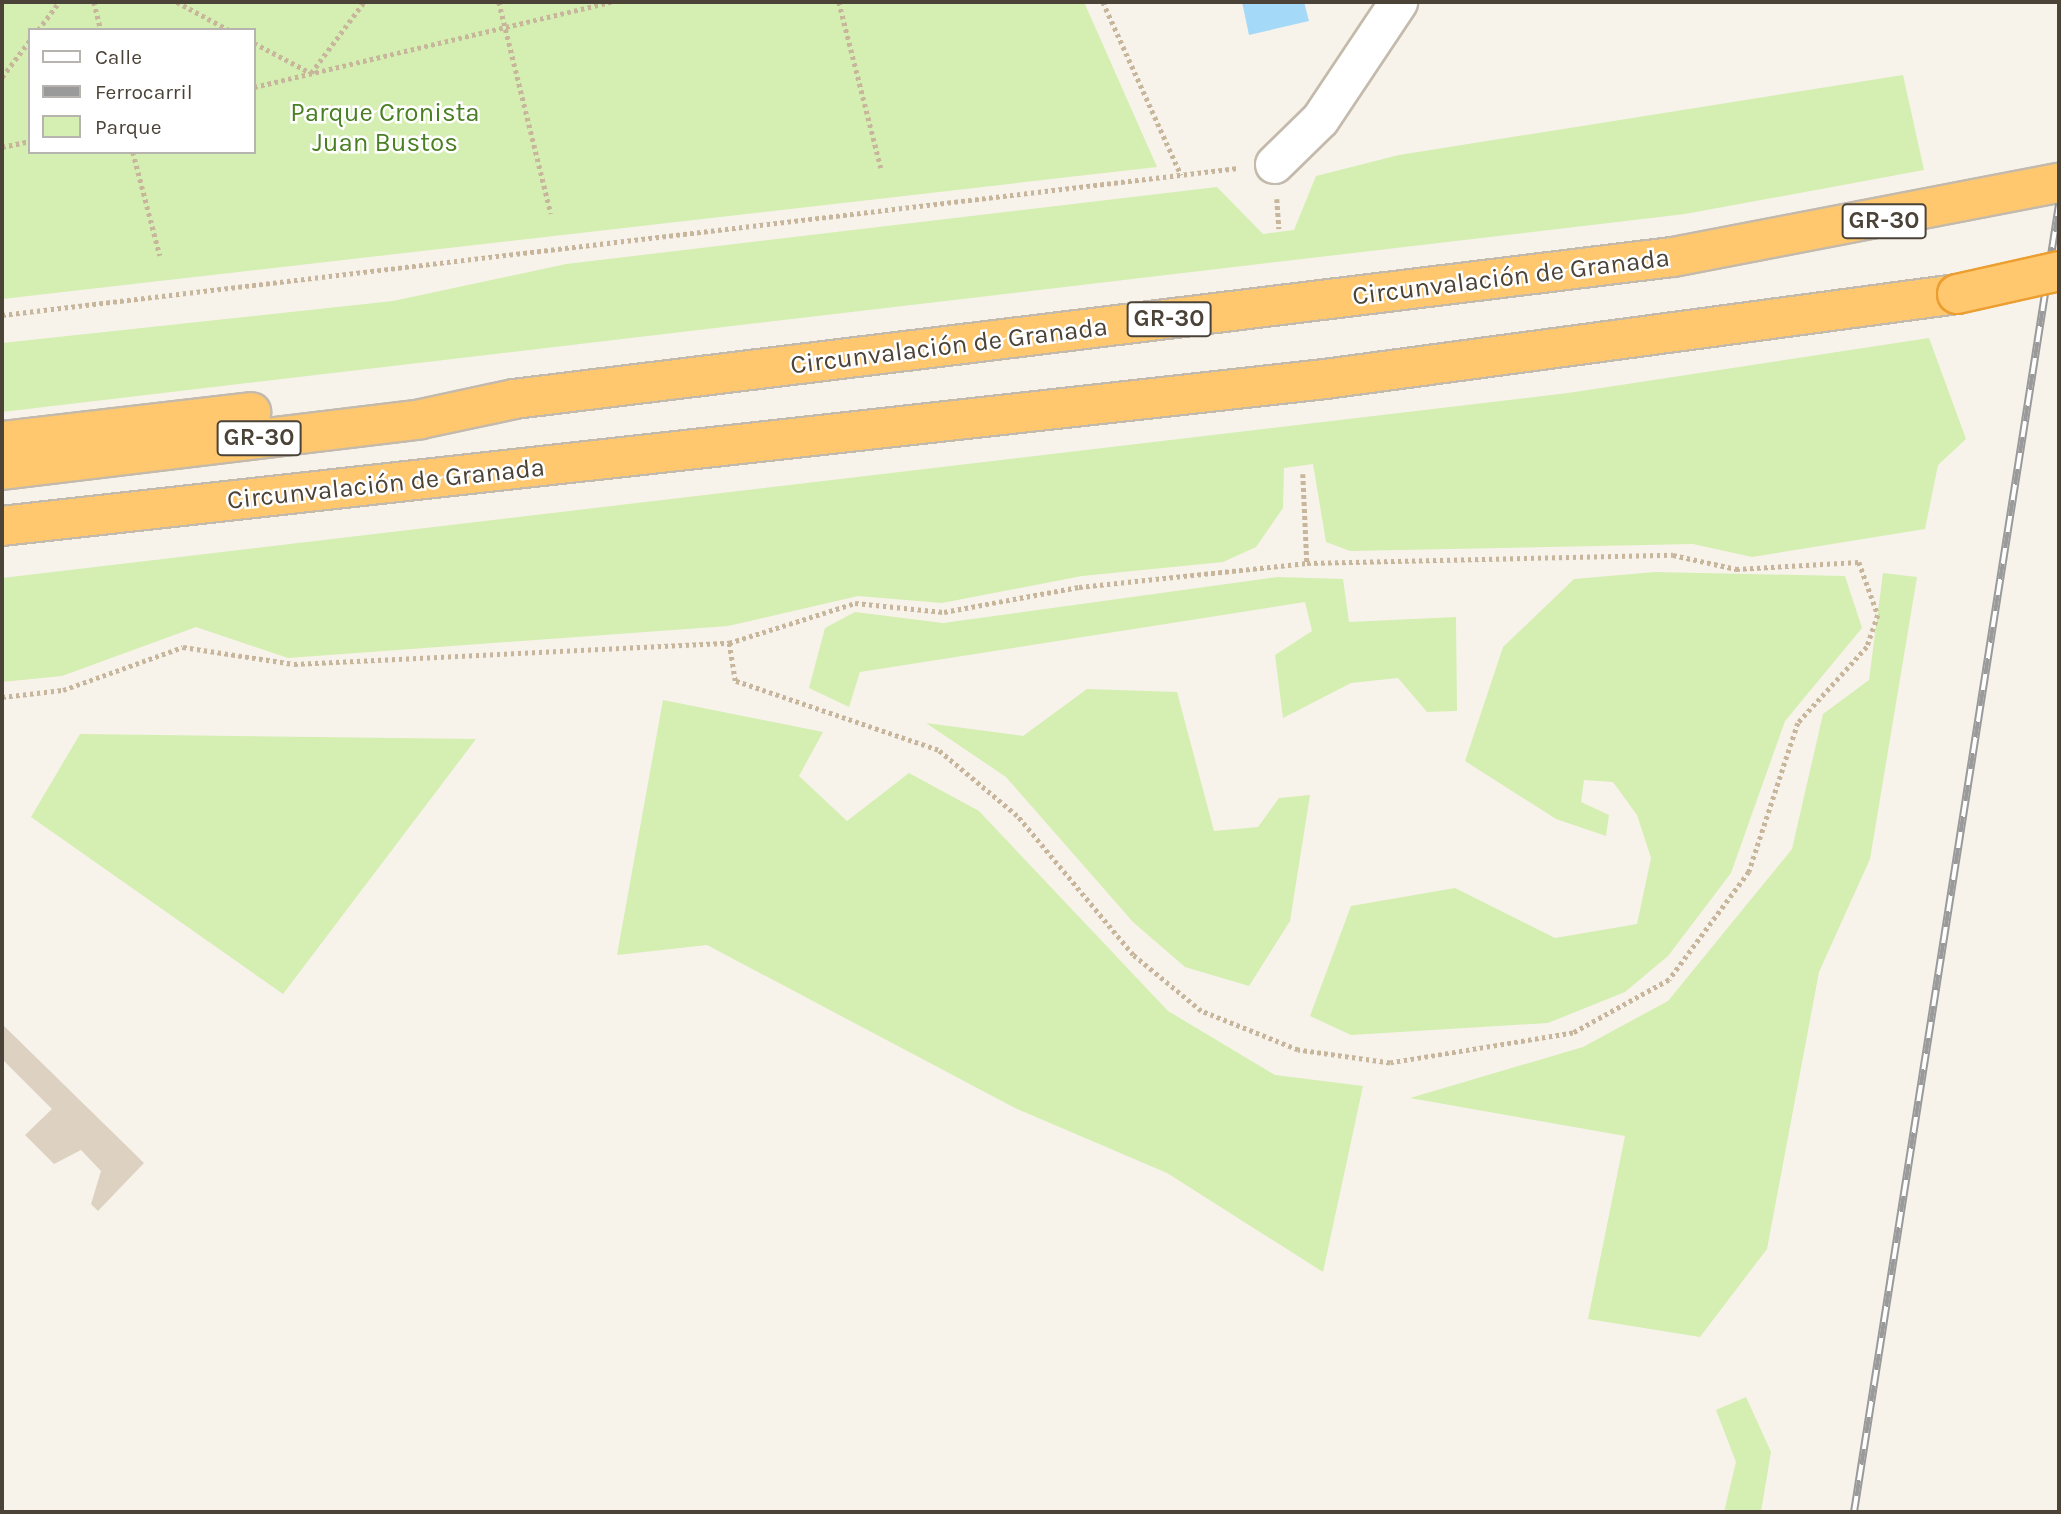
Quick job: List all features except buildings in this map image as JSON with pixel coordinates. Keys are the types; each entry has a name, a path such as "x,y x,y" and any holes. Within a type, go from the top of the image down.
{"highway":[{"name":"Circunvalación de Granada","path":"2,470 421,419 514,399 1673,257 1944,210 2059,183"},
{"name":"Circunvalación de Granada","path":"2,526 1325,379 1958,294 2059,271"},
{"path":"2,441 414,393 514,399"},
{"path":"2,550 120,514"}],"street":[{"path":"1274,164 1320,119 1398,2"}],"path":[{"path":"40,28 59,2"},
{"path":"94,2 100,28"},
{"path":"177,2 225,28"},
{"path":"311,74 364,2"},
{"path":"499,2 551,214"},
{"path":"256,87 611,2"},
{"path":"839,2 881,168"},
{"path":"1103,2 1181,175"},
{"path":"2,77 28,43"},
{"path":"256,44 311,74"},
{"path":"2,148 28,142"},
{"path":"134,154 160,256"},
{"path":"2,315 1274,164"},
{"path":"1303,474 1307,563"},
{"path":"2,696 63,690 183,647 294,664 729,643 855,603 944,612 1079,587 1307,563 1672,555 1736,569 1859,562 1878,615 1867,647 1798,723 1749,872 1669,980 1573,1033 1390,1063 1298,1050 1201,1011 1133,955 1017,816 937,750 734,681 729,643"}],"green space":[{"name":"Parque Cronista Juan Bustos","path":"2,2 1084,2 1157,167 2,299"},
{"path":"1903,75 1924,170 1685,214 2,412 2,343 393,301 566,264 1217,187 1263,234 1294,230 1316,176 1399,155"},
{"path":"1929,338 1966,439 1938,465 1925,529 1752,557 1693,544 1350,551 1326,542 1313,464 1284,468 1283,508 1256,547 1223,562 1082,576 942,603 858,596 728,626 288,658 196,627 62,676 2,682 2,578 1568,393"},
{"path":"1655,572 1845,576 1862,628 1785,721 1731,873 1668,956 1625,992 1548,1023 1351,1035 1310,1016 1351,906 1455,888 1555,938 1637,924 1651,858 1637,815 1613,782 1584,780 1581,802 1609,815 1606,836 1556,819 1465,761 1503,647 1574,579"},
{"path":"1883,573 1917,577 1870,859 1819,972 1767,1249 1700,1337 1588,1319 1625,1136 1410,1098 1583,1047 1668,1001 1792,849 1823,714 1869,680"},
{"path":"1278,577 1343,579 1349,622 1456,617 1457,711 1427,712 1398,678 1351,683 1283,718 1275,655 1312,631 1305,602 860,672 849,707 809,688 825,628 855,612 943,623"},
{"path":"1087,689 1177,692 1214,831 1258,827 1279,798 1310,795 1290,921 1249,986 1185,967 1133,922 1006,777 926,723 1023,736"},
{"path":"663,700 823,732 799,776 847,821 909,773 979,811 1168,1011 1275,1075 1363,1086 1323,1272 1167,1173 1015,1108 707,945 617,955"},
{"path":"80,734 476,739 283,994 31,817"},
{"path":"1746,1397 1771,1452 1761,1512 1724,1512 1736,1462 1716,1410"}],"water":[{"path":"1242,2 1304,2 1309,21 1249,35"}],"railway":[{"path":"1854,1512 2059,204"}]}
